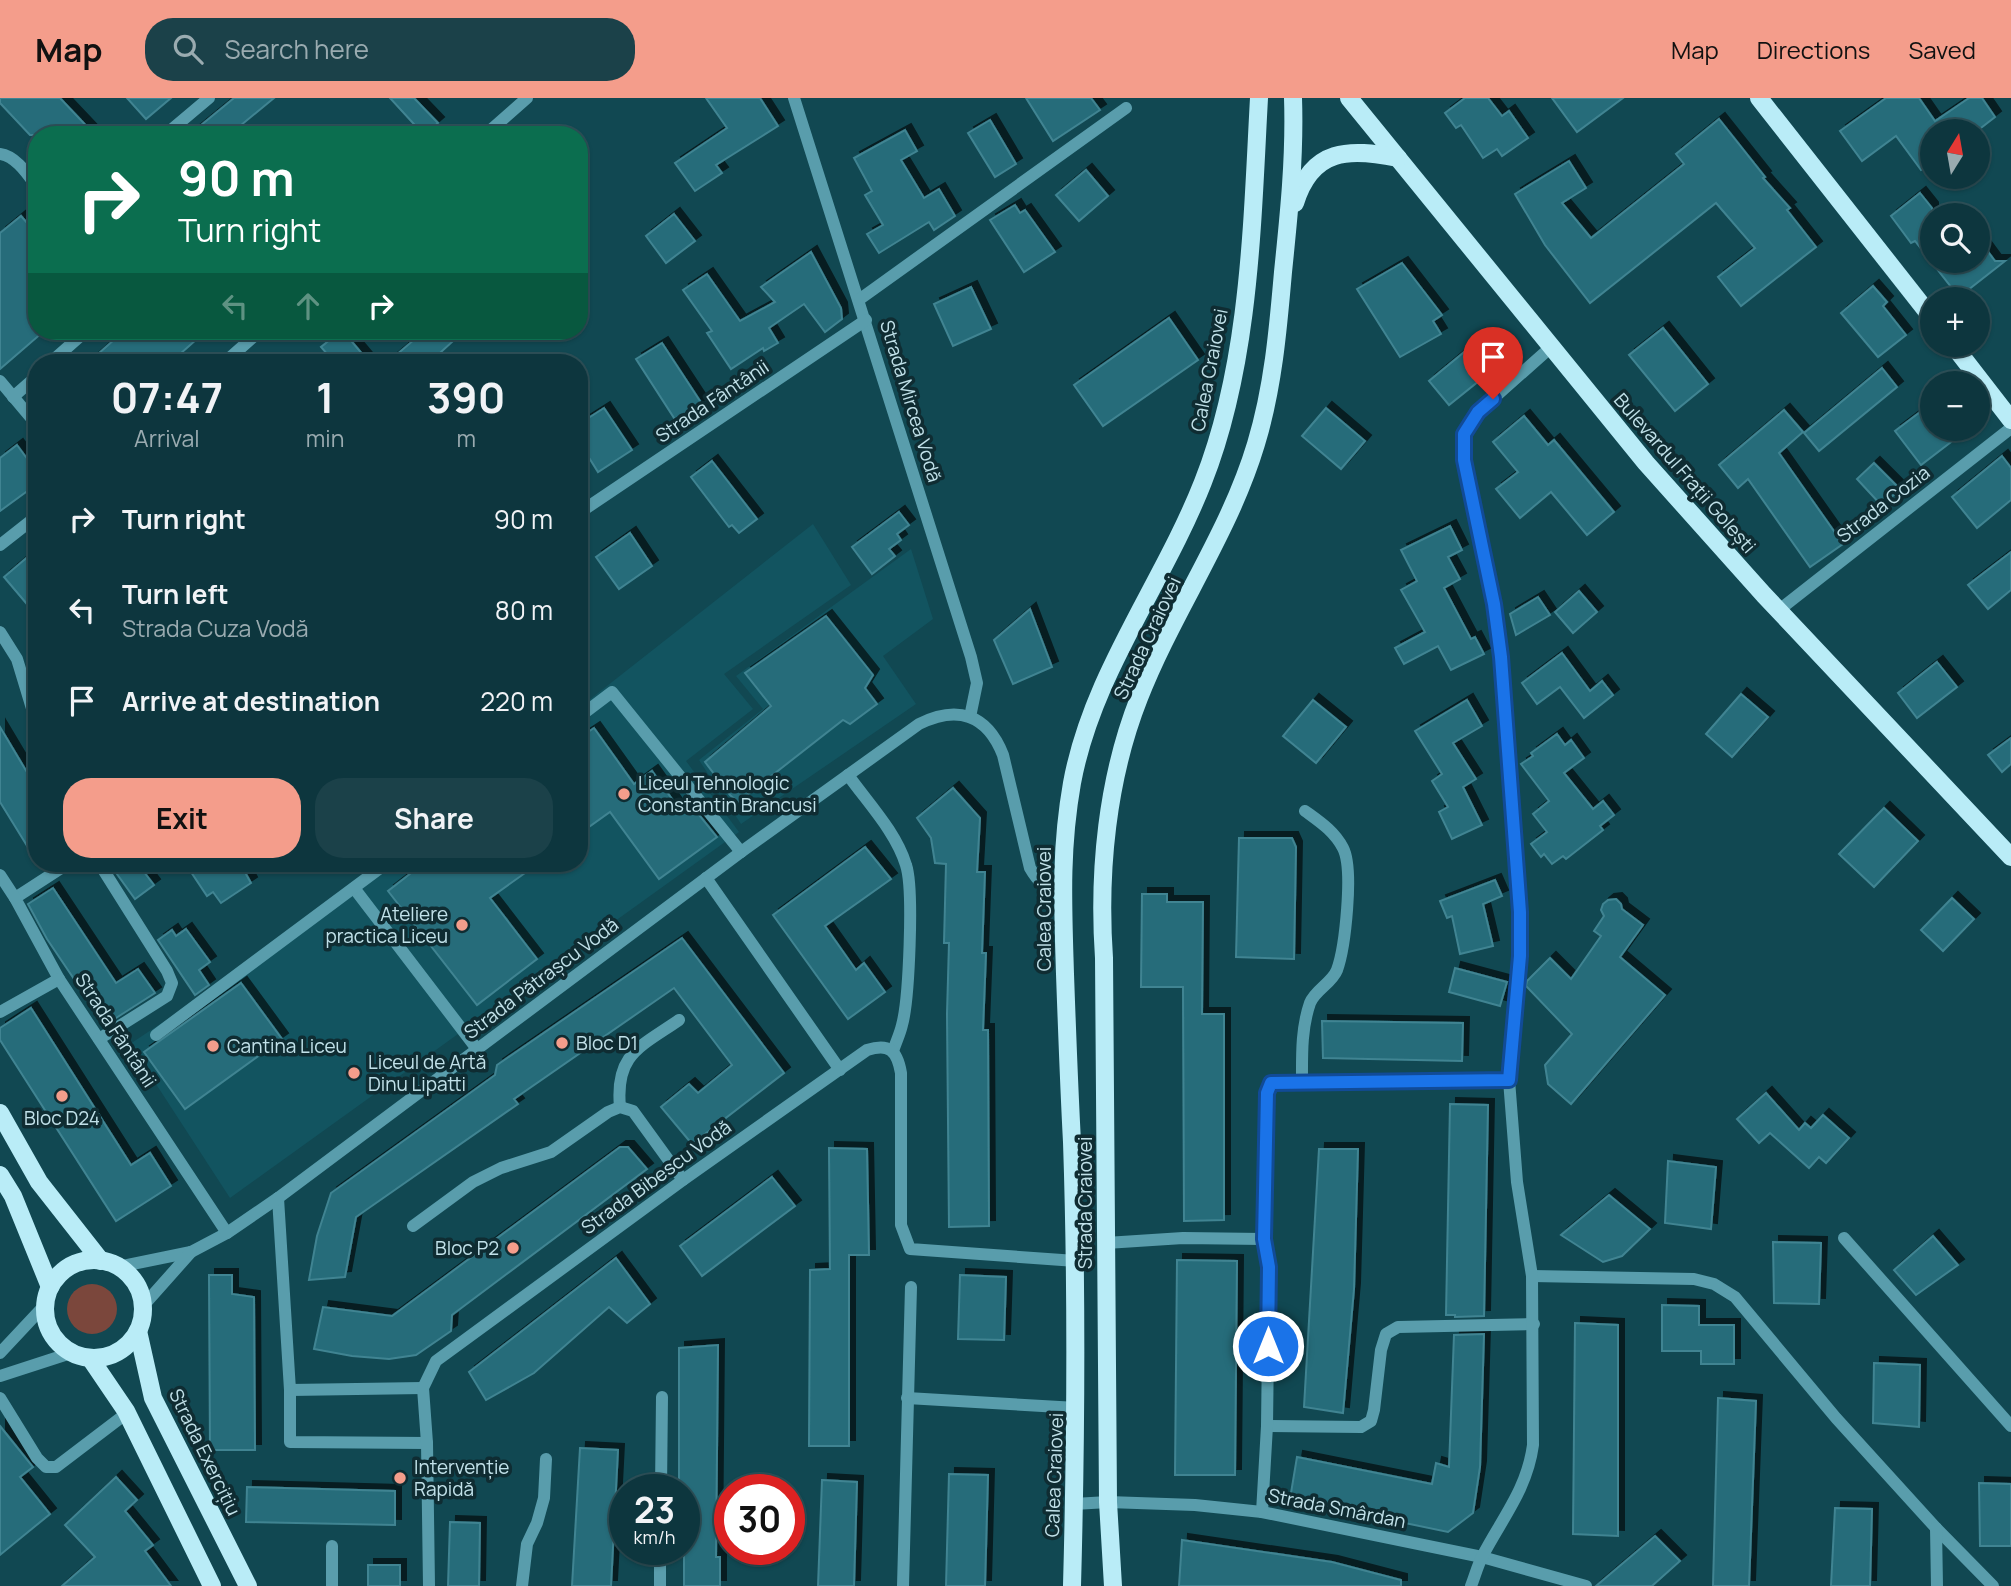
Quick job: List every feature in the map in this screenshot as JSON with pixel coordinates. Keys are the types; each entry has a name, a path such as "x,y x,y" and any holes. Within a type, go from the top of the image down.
{"main road":[{"name":"Calea Craiovei","path":"1072,1586 1077,1408 1076,1261 1062,896 1066,822 1083,739 1103,685 1176,544 1203,482 1219,435 1238,351 1253,208 1259,98"},
{"name":"Strada Craiovei","path":"1108,1502 1104,958 1101,915 1107,829 1118,771 1139,699 1221,534 1256,445 1275,356 1289,227 1293,98"},
{"name":"Bulevardul Frații Golești","path":"1349,98 1646,463 1779,611 2011,857"},
{"path":"1763,99 1920,302"},
{"path":"1289,227 1299,189 1307,175 1319,163 1351,151 1398,158"},
{"path":"1962,357 2011,420"},
{"path":"0,1113 39,1182 101,1261"},
{"path":"0,1175 13,1196 50,1287"},
{"path":"85,1261 101,1261 118,1267 131,1277 139,1291 143,1306 138,1331 130,1343 118,1352 104,1357 90,1358 71,1353 59,1345 45,1320 44,1306 50,1287 58,1275 71,1265 85,1261"},
{"name":"Strada Exercițiu","path":"138,1331 153,1398 248,1586"},
{"path":"90,1358 127,1413 212,1586"},
{"path":"1108,1502 1113,1586"}],"street":[{"path":"176,126 209,98"},
{"path":"495,126 527,98"},
{"name":"Strada Mircea Vodă","path":"794,98 860,299 971,657 977,683 970,717"},
{"path":"860,299 1126,108"},
{"path":"0,153 6,154 28,175"},
{"name":"Strada Fântânii","path":"588,507 866,320"},
{"path":"60,354 76,340"},
{"path":"234,354 250,340"},
{"path":"1471,1586 1482,1557 1523,1486 1530,1464 1533,1445 1534,1324 1532,1276 1517,1182 1509,1080 1520,956 1520,912 1501,657 1494,604 1464,460 1464,434 1478,412 1550,348"},
{"path":"0,381 28,414"},
{"path":"13,397 28,384"},
{"name":"Strada Cozia","path":"1779,611 2011,428"},
{"path":"0,545 28,523"},
{"path":"0,632 17,659 28,695"},
{"path":"588,710 612,692 741,852"},
{"name":"Strada Pătrașcu Vodă","path":"191,1252 227,1233 278,1198 741,852 919,724 936,716 955,714 970,717"},
{"path":"970,717 985,726 996,738 1030,867 1037,880 1062,896"},
{"path":"848,775 897,844 907,867 911,895 903,1024 893,1051 899,1059 901,1073 901,1225 910,1249 1076,1261"},
{"path":"1302,1083 1303,1030 1311,1000 1336,972 1344,939 1348,881 1345,850 1329,828 1305,811"},
{"path":"15,898 55,872"},
{"path":"99,1039 167,996 172,983 105,872"},
{"path":"156,1035 375,872"},
{"name":"Strada Fântânii","path":"0,875 59,979 227,1233"},
{"path":"706,878 840,1070"},
{"path":"354,888 478,1049"},
{"path":"0,1012 59,979"},
{"path":"620,1107 618,1088 621,1071 628,1057 679,1020"},
{"name":"Strada Bibescu Vodă","path":"423,1388 436,1361 683,1180 867,1050 879,1046 893,1051"},
{"path":"1262,1512 1267,1426 1269,1267 1264,1239 1267,1093 1271,1083 1509,1080"},
{"path":"413,1226 473,1182 501,1168 551,1152 608,1112 620,1107 633,1111 683,1180"},
{"path":"278,1198 290,1390 290,1442 427,1443"},
{"path":"1106,1243 1183,1238 1264,1239"},
{"path":"1844,1238 2011,1426"},
{"path":"118,1267 191,1252"},
{"path":"143,1306 191,1252"},
{"path":"1532,1276 1694,1279 1714,1284 1735,1297 1836,1418 1993,1586"},
{"path":"903,1586 906,1398 912,1287"},
{"path":"0,1353 44,1306"},
{"path":"1267,1426 1361,1427 1371,1421 1381,1350 1386,1334 1398,1327 1534,1324"},
{"path":"0,1376 71,1353"},
{"path":"290,1390 423,1388 427,1443 429,1586"},
{"path":"661,1474 662,1397"},
{"path":"0,1398 37,1458 46,1467 56,1467 127,1413"},
{"path":"906,1398 1077,1408"},
{"path":"522,1586 527,1544 537,1523 544,1498 546,1459"},
{"name":"Strada Smârdan","path":"1074,1504 1108,1502 1195,1505 1262,1512 1482,1557 1586,1586"},
{"path":"1937,1528 1937,1586"},
{"path":"332,1546 332,1586"},
{"path":"660,1565 660,1586"}],"shaded area":[{"path":"813,524 851,585 724,674 753,709 686,761 739,832 230,1198 130,1044 261,957 370,872 588,872 588,701"},
{"path":"911,549 933,619 883,656 916,704 741,824 699,760 763,709 736,676"},
{"path":"92,1284 109,1292 117,1309 109,1326 92,1334 75,1326 67,1309 75,1292"}],"building":[{"path":"0,98 60,98 86,126 28,126 28,133 0,103"},
{"path":"127,98 171,98 146,119"},
{"path":"234,98 274,98 240,126 200,126"},
{"path":"390,98 414,98 438,123 434,126 416,126"},
{"path":"706,98 760,98 778,126 716,165 722,173 695,191 675,163 727,128"},
{"path":"1026,98 1091,98 1100,110 1053,141"},
{"path":"1465,98 1488,98 1502,116 1509,111 1528,138 1502,156 1497,149 1483,158 1461,125 1456,128 1445,113"},
{"path":"1552,98 1623,98 1577,132"},
{"path":"1886,98 1919,98 1934,119 1920,119 1920,169 1896,136 1862,161 1840,131"},
{"path":"1969,98 1982,98 1995,117 1990,121 1938,119"},
{"path":"1719,119 1765,177 1763,178 1790,208 1787,210 1816,247 1741,306 1718,277 1755,248 1716,203 1590,303 1545,245 1515,194 1569,161 1586,188 1562,203 1591,238 1684,164 1676,154"},
{"path":"990,120 1016,164 995,177 968,133"},
{"path":"905,130 917,151 901,160 924,198 939,189 955,216 934,230 929,222 879,253 867,234 883,225 865,195 872,191 854,158"},
{"path":"1086,170 1108,196 1079,221 1056,195"},
{"path":"1920,193 1928,203 1920,203 1920,247 1915,241 1911,243 1891,216"},
{"path":"1015,205 1020,213 1025,210 1055,252 1024,272 990,220"},
{"path":"674,214 695,241 666,263 646,236"},
{"path":"21,216 28,224 28,340 34,340 0,369 0,233"},
{"path":"811,252 841,308 842,319 825,332 804,304 769,328 778,343 764,351 763,348 731,369 707,333 712,331 683,290 707,274 740,321 775,302 761,287"},
{"path":"1990,254 1995,261 2005,261 1990,273"},
{"path":"1402,263 1442,315 1433,321 1441,334 1400,357 1357,289"},
{"path":"1940,273 1990,273 1972,287 1951,287"},
{"path":"1873,286 1887,302 1883,306 1906,335 1878,357 1841,313"},
{"path":"971,287 991,329 953,346 934,304"},
{"path":"1169,318 1198,360 1103,426 1074,385"},
{"path":"1663,328 1708,384 1675,411 1629,355"},
{"path":"1480,339 1500,364 1449,405 1429,381"},
{"path":"114,340 196,340 180,354 98,354"},
{"path":"330,340 351,340 362,354 327,354 321,347"},
{"path":"414,340 452,342 439,354 397,354"},
{"path":"662,343 702,404 676,421 636,359"},
{"path":"1882,368 1897,387 1819,451 1804,433"},
{"path":"604,408 632,450 598,472 588,456 588,418"},
{"path":"1326,408 1365,441 1341,469 1302,436"},
{"path":"1784,410 1803,432 1779,453 1843,544 1810,567 1748,479 1738,488 1719,465"},
{"path":"1920,412 1920,441 1952,441 1921,465 1895,431"},
{"path":"1524,416 1548,445 1554,440 1614,512 1587,535 1551,492 1520,518 1496,489 1518,472 1493,442"},
{"path":"17,445 28,460 28,491 0,511 0,458"},
{"path":"2002,456 2011,468 2011,500 1977,528 1952,497"},
{"path":"712,461 757,519 739,533 732,525 729,527 691,477"},
{"path":"1874,463 1900,489 1882,506 1857,479"},
{"path":"899,512 909,525 897,534 901,540 889,549 895,556 872,574 852,547"},
{"path":"1450,526 1462,550 1448,557 1460,579 1444,588 1471,639 1475,637 1484,654 1451,670 1438,646 1404,664 1395,648 1425,632 1401,590 1417,581 1401,550"},
{"path":"630,533 652,566 619,589 596,557"},
{"path":"2011,552 2011,590 1988,609 1968,585"},
{"path":"28,557 28,605 4,577"},
{"path":"1579,591 1597,612 1573,633 1555,612"},
{"path":"1538,597 1550,615 1516,635 1510,614"},
{"path":"1030,609 1052,667 1013,684 994,640"},
{"path":"826,616 873,675 865,688 877,704 850,724 843,720 738,802 705,762 771,706 745,673"},
{"path":"1562,653 1590,691 1602,681 1613,695 1584,718 1560,687 1537,704 1522,683"},
{"path":"1937,662 1957,687 1917,718 1898,693"},
{"path":"1741,694 1768,717 1732,757 1706,734"},
{"path":"1313,700 1346,727 1316,763 1283,736"},
{"path":"1467,700 1482,726 1453,743 1476,779 1463,787 1482,825 1452,839 1439,812 1448,807 1432,781 1442,774 1415,731"},
{"path":"0,727 28,774 28,847 0,802"},
{"name":"Liceul Tehnologic Constantin Brancusi","path":"594,728 634,784 652,771 682,813 692,806 717,837 659,879 610,812 588,828 588,732"},
{"path":"1557,734 1565,745 1571,740 1584,758 1564,773 1593,809 1603,801 1614,815 1600,826 1603,830 1566,859 1563,856 1552,864 1544,854 1541,857 1531,844 1547,832 1533,814 1549,801 1521,764"},
{"path":"2011,738 2011,764 2002,772 1988,755"},
{"path":"953,788 980,818 977,872 985,872 982,953 986,953 983,1030 988,1030 989,1226 949,1227 949,943 944,943 946,864 935,863 931,838 917,818"},
{"path":"1884,808 1918,841 1874,887 1839,854"},
{"path":"1239,838 1292,838 1296,847 1294,959 1236,957"},
{"path":"865,847 891,879 825,926 856,970 864,963 885,992 848,1019 773,915"},
{"path":"116,872 144,872 154,885 135,899"},
{"path":"191,872 249,872 246,874 251,883 221,903 213,892 207,896"},
{"name":"Ateliere practica Liceu","path":"412,872 526,872 490,898 537,959 477,1005 388,891"},
{"path":"1495,880 1502,896 1483,904 1493,946 1460,954 1452,916 1447,918 1440,901"},
{"path":"53,888 116,983 138,969 155,993 105,1025 47,939 28,904"},
{"path":"1142,894 1167,894 1167,902 1203,902 1202,1014 1224,1014 1224,1220 1184,1221 1183,987 1141,987"},
{"path":"1952,898 1974,919 1943,951 1921,930"},
{"path":"1616,899 1622,909 1643,925 1620,957 1665,995 1571,1104 1548,1084 1545,1065 1572,1034 1526,986 1527,981 1550,958 1571,979 1601,936 1594,931 1604,916 1601,910 1603,904"},
{"path":"186,929 210,962 199,970 209,985 195,995 158,940 172,930 176,936"},
{"path":"682,938 784,1073 692,1144 661,1107 689,1084 698,1093 732,1065 674,988 514,1099 518,1104 356,1217 345,1277 309,1280 317,1236 331,1193 495,1075 497,1065"},
{"path":"1455,968 1507,982 1500,1006 1449,992"},
{"name":"Cantina Liceu","path":"241,983 282,1039 185,1109 144,1052"},
{"name":"Bloc D24","path":"31,1008 131,1165 150,1153 171,1186 116,1221 0,1040 0,1028"},
{"path":"1322,1021 1463,1023 1462,1061 1323,1058"},
{"path":"1766,1093 1799,1130 1805,1123 1811,1128 1823,1115 1849,1138 1826,1163 1819,1157 1809,1168 1770,1133 1759,1143 1737,1119"},
{"path":"1450,1104 1488,1105 1484,1316 1446,1315"},
{"name":"Bloc P2","path":"620,1147 628,1147 647,1169 452,1315 451,1331 416,1355 389,1359 314,1349 323,1307 392,1316"},
{"path":"829,1148 867,1149 869,1255 849,1255 849,1446 809,1446 810,1270 830,1269"},
{"path":"1319,1149 1358,1149 1354,1289 1343,1413 1304,1407"},
{"path":"1668,1161 1716,1167 1711,1229 1665,1223"},
{"path":"772,1177 795,1206 702,1276 680,1246"},
{"path":"1609,1195 1650,1229 1622,1256 1603,1262 1561,1235"},
{"path":"1933,1236 1958,1265 1916,1295 1894,1270"},
{"path":"1773,1242 1821,1243 1819,1304 1774,1303"},
{"path":"616,1258 650,1304 627,1323 609,1307 534,1373 486,1400 469,1372"},
{"path":"1177,1260 1237,1261 1235,1475 1175,1475"},
{"path":"209,1275 232,1275 232,1294 254,1297 255,1450 210,1450"},
{"path":"960,1275 1006,1277 1004,1340 958,1339"},
{"path":"1662,1305 1699,1306 1699,1325 1734,1325 1734,1364 1701,1364 1701,1351 1662,1351"},
{"path":"1575,1323 1618,1325 1618,1536 1573,1534"},
{"path":"1484,1334 1480,1467 1473,1513 1448,1532 1290,1499 1297,1457 1432,1484 1436,1463 1449,1467 1454,1335"},
{"path":"718,1345 714,1565 720,1565 720,1586 684,1586 684,1565 700,1565 700,1474 679,1474 679,1348"},
{"path":"1874,1363 1920,1365 1919,1427 1873,1423"},
{"path":"1718,1398 1756,1401 1749,1586 1713,1586"},
{"path":"0,1426 33,1467 20,1477 50,1514 0,1555"},
{"path":"580,1448 618,1450 617,1474 609,1474 611,1586 572,1586"},
{"path":"949,1474 988,1475 985,1586 946,1586"},
{"path":"116,1477 137,1500 125,1511 153,1545 145,1551 171,1586 62,1586 95,1557 65,1525"},
{"path":"822,1480 857,1482 854,1586 818,1586"},
{"path":"1979,1483 2011,1484 2011,1546 1980,1546"},
{"path":"247,1487 395,1491 395,1525 246,1522"},
{"path":"1835,1508 1872,1509 1870,1586 1831,1586"},
{"path":"450,1522 480,1523 479,1586 448,1586"},
{"path":"1655,1536 1680,1561 1652,1586 1596,1586"},
{"path":"1182,1540 1332,1562 1401,1580 1401,1586 1179,1586"},
{"path":"368,1565 400,1565 400,1586 368,1586"}],"place":[{"name":"Liceul Tehnologic Constantin Brancusi","path":"624,794"},
{"name":"Ateliere practica Liceu","path":"462,925"},
{"name":"Bloc D1","path":"562,1043"},
{"name":"Cantina Liceu","path":"213,1046"},
{"name":"Liceul de Artă Dinu Lipatti","path":"354,1073"},
{"name":"Bloc D24","path":"62,1096"},
{"name":"Bloc P2","path":"513,1248"},
{"name":"Intervenție Rapidă","path":"400,1478"}],"route":[{"path":"1268,1346 1269,1267 1264,1239 1267,1093 1271,1083 1509,1080 1520,956 1520,912 1501,657 1494,604 1464,460 1464,434 1478,412 1493,399"}]}
